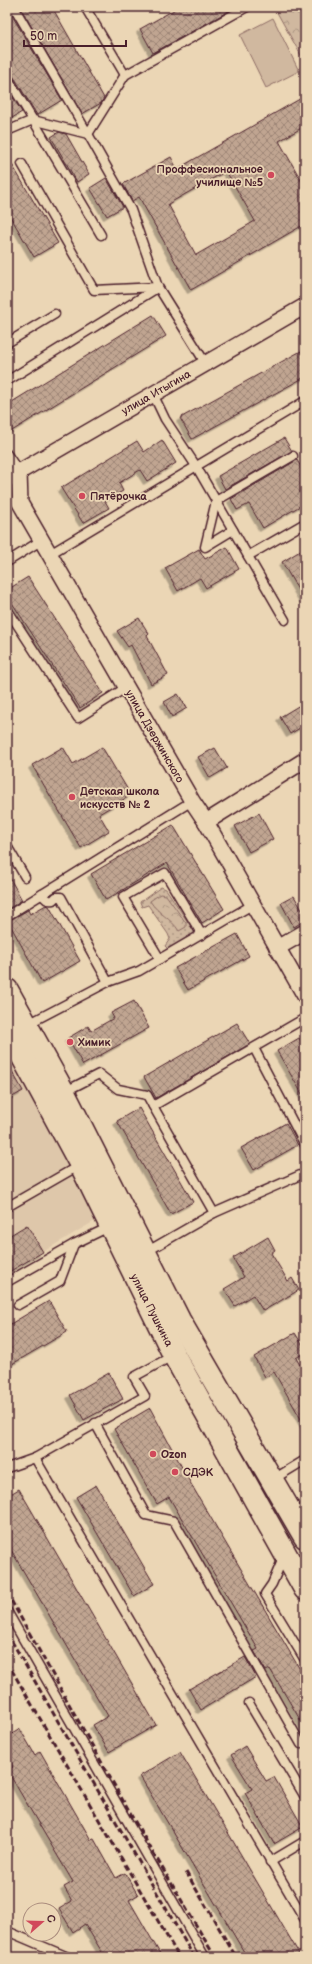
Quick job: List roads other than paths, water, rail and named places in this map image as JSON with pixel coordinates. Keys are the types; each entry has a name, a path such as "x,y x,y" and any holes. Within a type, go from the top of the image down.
{"main road":[{"name":"улица Пушкина","path":"7,990 14,1036 81,1165 118,1222 144,1253 179,1320 305,1537"},
{"name":"улица Пушкина","path":"14,1036 64,1093 174,1355 305,1589"}],"street":[{"name":"улица Итыгина","path":"13,475 206,364 303,311"},
{"name":"улица Дзержинского","path":"13,475 20,504 192,801 206,822 305,996"},
{"path":"206,822 305,760"},
{"path":"277,948 305,932"}],"lane":[{"path":"14,7 131,210 158,287 206,364"},
{"path":"85,7 125,75"},
{"path":"88,134 125,75 247,7"},
{"path":"7,78 101,236"},
{"path":"7,131 33,120 88,134"},
{"path":"22,164 94,290 158,287"},
{"path":"7,381 158,287"},
{"path":"7,343 55,314"},
{"path":"153,394 165,419 196,466 286,620"},
{"path":"50,554 305,401"},
{"path":"7,454 13,475"},
{"path":"233,530 206,547 216,501 293,456"},
{"path":"248,556 305,523"},
{"path":"7,562 42,540"},
{"path":"7,609 78,718 127,687"},
{"path":"7,916 192,801"},
{"path":"7,846 25,877"},
{"path":"160,958 123,897 165,873 202,935"},
{"path":"42,894 44,898 49,900 53,900 56,897 61,897 108,982"},
{"path":"14,1036 108,982 139,970 252,905"},
{"path":"153,1106 305,1018"},
{"path":"254,1048 305,1145"},
{"path":"64,1093 99,1074 118,1089 147,1096 214,1213"},
{"path":"7,1207 81,1165"},
{"path":"144,1253 214,1213 305,1173"},
{"path":"7,1282 74,1244 118,1222"},
{"path":"18,1305 60,1280 74,1244"},
{"path":"7,1468 35,1458 145,1396 134,1377 174,1355"},
{"path":"96,1424 146,1515 174,1521 301,1744"},
{"path":"35,1458 305,1920"},
{"path":"272,1481 305,1460"},
{"path":"285,1553 272,1584 266,1594 305,1660"},
{"path":"7,1611 205,1957"},
{"path":"249,1703 305,1797"},
{"path":"270,1862 305,1841"},
{"path":"7,1930 68,1957"}],"railway":[{"path":"7,1593 131,1815 215,1957"},
{"path":"7,1633 194,1957"},
{"path":"7,1662 179,1957"},
{"path":"186,1872 236,1957"}],"place":[{"name":"Проффесиональное училище №5","path":"271,175"},
{"name":"Пятёрочка","path":"82,496"},
{"name":"Детская школа искусств № 2","path":"72,797"},
{"name":"Химик","path":"70,1042"},
{"name":"Ozon","path":"153,1454"},
{"name":"СДЭК","path":"175,1472"}]}
